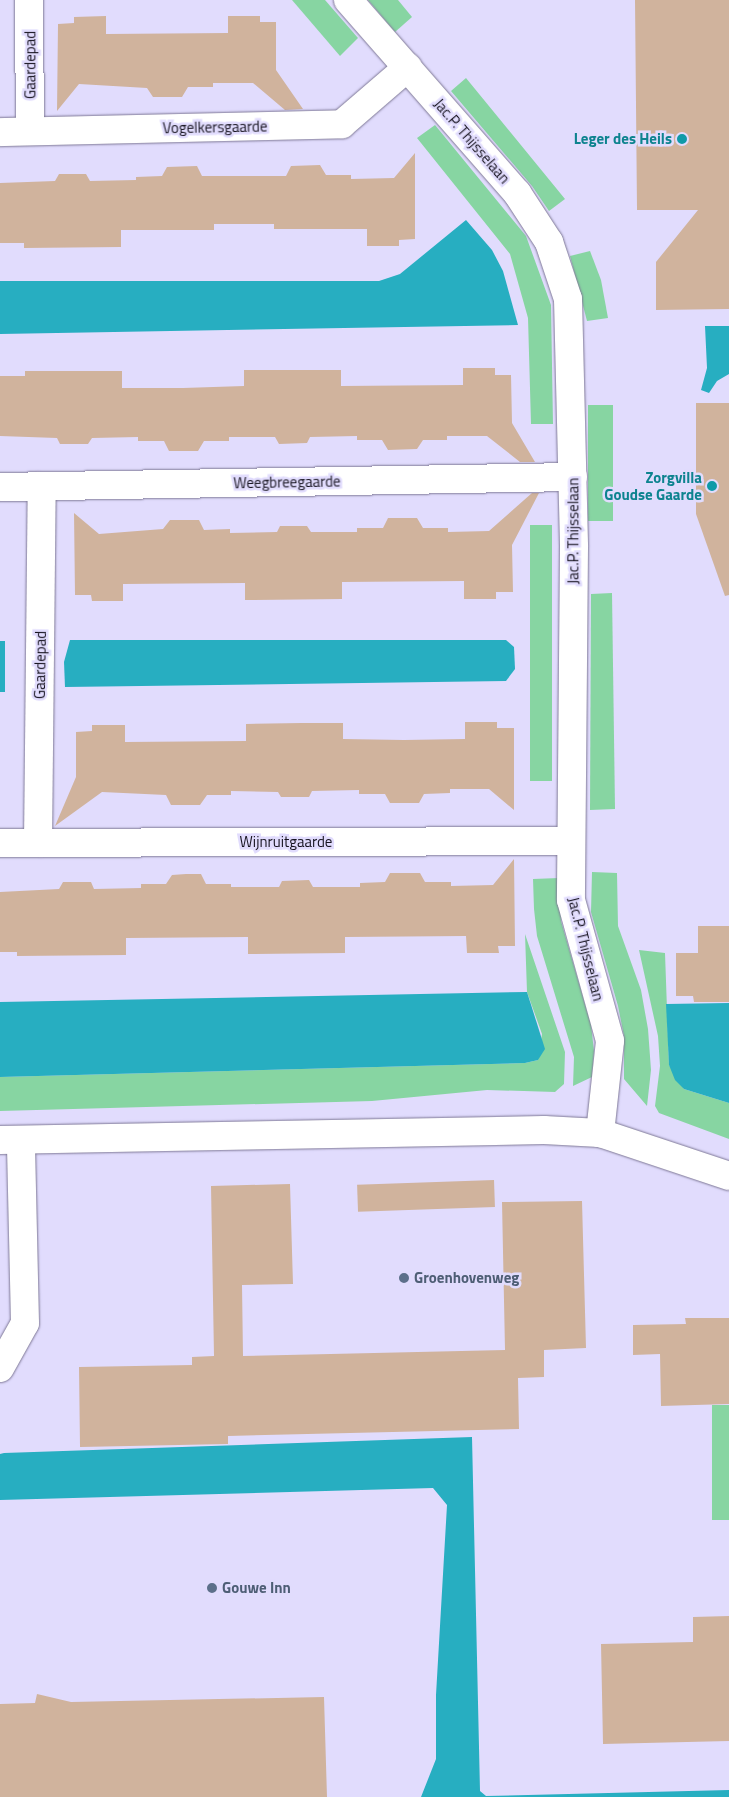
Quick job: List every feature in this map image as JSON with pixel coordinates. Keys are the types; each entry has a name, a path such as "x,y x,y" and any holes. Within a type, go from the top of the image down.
{"street":[{"name":"Gaardepad","path":"29,0 30,131"},
{"name":"Jac.P. Thijsselaan","path":"348,0 517,193 549,242 568,299 573,477 571,900 610,1042 600,1133"},
{"name":"Vogelkersgaarde","path":"0,132 342,124 408,67"},
{"name":"Weegbreegaarde","path":"0,487 573,477"},
{"name":"Gaardepad","path":"38,843 42,486"},
{"name":"Wijnruitgaarde","path":"0,844 571,841"},
{"path":"0,1368 25,1323 10,1140 544,1130 600,1133 729,1176"}],"green space":[{"path":"292,0 325,0 358,38 340,56"},
{"path":"368,0 398,0 412,17 395,32"},
{"path":"466,78 565,199 549,211 532,186 451,91"},
{"path":"435,125 526,236 551,305 553,424 531,424 528,318 510,254 417,138"},
{"path":"590,251 601,280 608,318 587,321 570,256"},
{"path":"588,405 613,405 613,521 588,521"},
{"path":"530,525 552,525 552,781 530,781"},
{"path":"612,593 615,809 590,810 591,594"},
{"path":"592,872 617,873 618,926 641,990 648,1029 651,1070 647,1106 624,1079 624,1036 618,1006 591,912"},
{"path":"559,878 561,921 591,1025 594,1051 592,1077 573,1086 574,1057 537,936 534,909 533,879"},
{"path":"525,934 565,1052 564,1084 555,1092 487,1090 372,1101 0,1111 0,1077 525,1063 538,1060 542,1034 527,992"},
{"path":"639,950 665,953 669,1065 684,1089 729,1103 729,1139 659,1113 655,1106 660,1066 658,1036"},
{"path":"712,1405 729,1405 729,1520 712,1520"}],"water":[{"path":"466,220 492,250 503,271 518,325 0,334 0,281 379,281 400,274"},
{"path":"705,326 729,326 729,374 717,381 709,393 701,390 707,368"},
{"path":"70,640 506,640 514,647 515,669 506,681 65,687 64,662"},
{"path":"0,641 5,641 5,692 0,692"},
{"path":"527,992 545,1049 538,1060 525,1063 0,1077 0,1002"},
{"path":"729,1003 729,1103 684,1089 675,1080 669,1065 666,1004"},
{"path":"472,1437 480,1791 486,1796 729,1790 729,1797 421,1797 436,1759 436,1695 447,1505 433,1488 0,1500 0,1454 4,1453"}],"building":[{"name":"Leger des Heils","path":"635,0 729,0 729,309 656,310 656,262 698,210 637,210"},
{"path":"106,16 106,34 228,33 228,16 260,16 260,22 276,22 276,70 303,109 285,110 253,83 213,83 213,87 188,87 182,97 153,97 147,88 79,84 57,111 58,24 74,23 74,17"},
{"path":"415,153 415,239 399,240 399,246 367,246 367,229 274,229 274,224 214,224 214,230 121,230 121,247 24,248 24,243 0,243 0,183 55,181 59,174 86,174 90,181 136,180 136,177 162,176 167,167 197,166 202,176 286,176 291,166 320,165 326,175 351,175 351,179 394,178"},
{"path":"463,368 495,368 495,375 511,375 512,423 535,462 520,462 487,436 447,436 447,440 423,440 417,449 388,450 382,440 357,440 357,436 310,437 307,443 279,444 275,437 229,437 229,441 204,441 198,451 169,451 164,441 138,441 138,437 92,438 88,444 60,444 57,438 0,436 0,376 25,376 25,371 122,371 122,388 183,388 244,386 244,370 341,370 341,386 463,385"},
{"name":"Zorgvilla Goudse Gaarde","path":"696,403 729,403 729,595 725,596 696,514"},
{"path":"532,493 539,493 512,545 513,592 496,592 496,599 464,599 464,581 342,582 342,599 245,600 245,583 123,584 123,601 92,601 91,595 75,595 74,513 99,534 163,529 170,520 199,520 204,530 230,529 230,533 277,532 280,526 307,526 311,532 357,532 357,528 383,528 388,518 417,518 423,528 448,528 448,532 489,531"},
{"path":"465,722 497,722 497,728 514,728 514,810 489,789 450,789 450,793 424,794 419,803 390,803 385,794 359,794 359,790 312,791 309,797 281,797 278,792 231,791 231,795 207,795 200,805 171,805 166,795 102,792 55,826 76,777 76,732 92,731 92,725 125,725 125,742 246,741 246,724 302,723 343,723 343,739 404,740 465,739"},
{"path":"514,859 515,946 498,946 499,953 467,953 466,936 345,937 345,953 248,954 248,937 126,938 126,955 17,956 17,952 0,952 0,892 59,889 63,882 91,882 94,889 141,888 141,884 166,884 172,875 186,874 201,874 206,884 231,884 231,887 279,887 282,881 309,880 313,887 360,887 360,883 385,882 390,873 420,873 425,882 451,882 451,886 493,885"},
{"path":"698,926 729,926 729,1002 694,1002 693,996 676,996 676,953 698,953"},
{"path":"494,1180 495,1207 358,1212 357,1185"},
{"path":"290,1184 293,1284 242,1285 243,1356 505,1350 502,1202 582,1201 586,1348 544,1350 544,1377 518,1378 519,1429 228,1436 228,1444 80,1447 79,1367 192,1365 192,1357 214,1356 211,1186"},
{"path":"685,1318 729,1318 729,1404 661,1406 660,1354 633,1355 633,1325 686,1324"},
{"path":"729,1616 729,1741 603,1744 601,1644 693,1642 693,1617"},
{"path":"37,1694 71,1702 324,1697 327,1797 0,1797 0,1704 35,1703"}],"place":[{"name":"Leger des Heils","path":"682,139"},
{"name":"Zorgvilla Goudse Gaarde","path":"712,486"},
{"name":"Groenhovenweg","path":"404,1278"},
{"name":"Gouwe Inn","path":"212,1588"}]}
